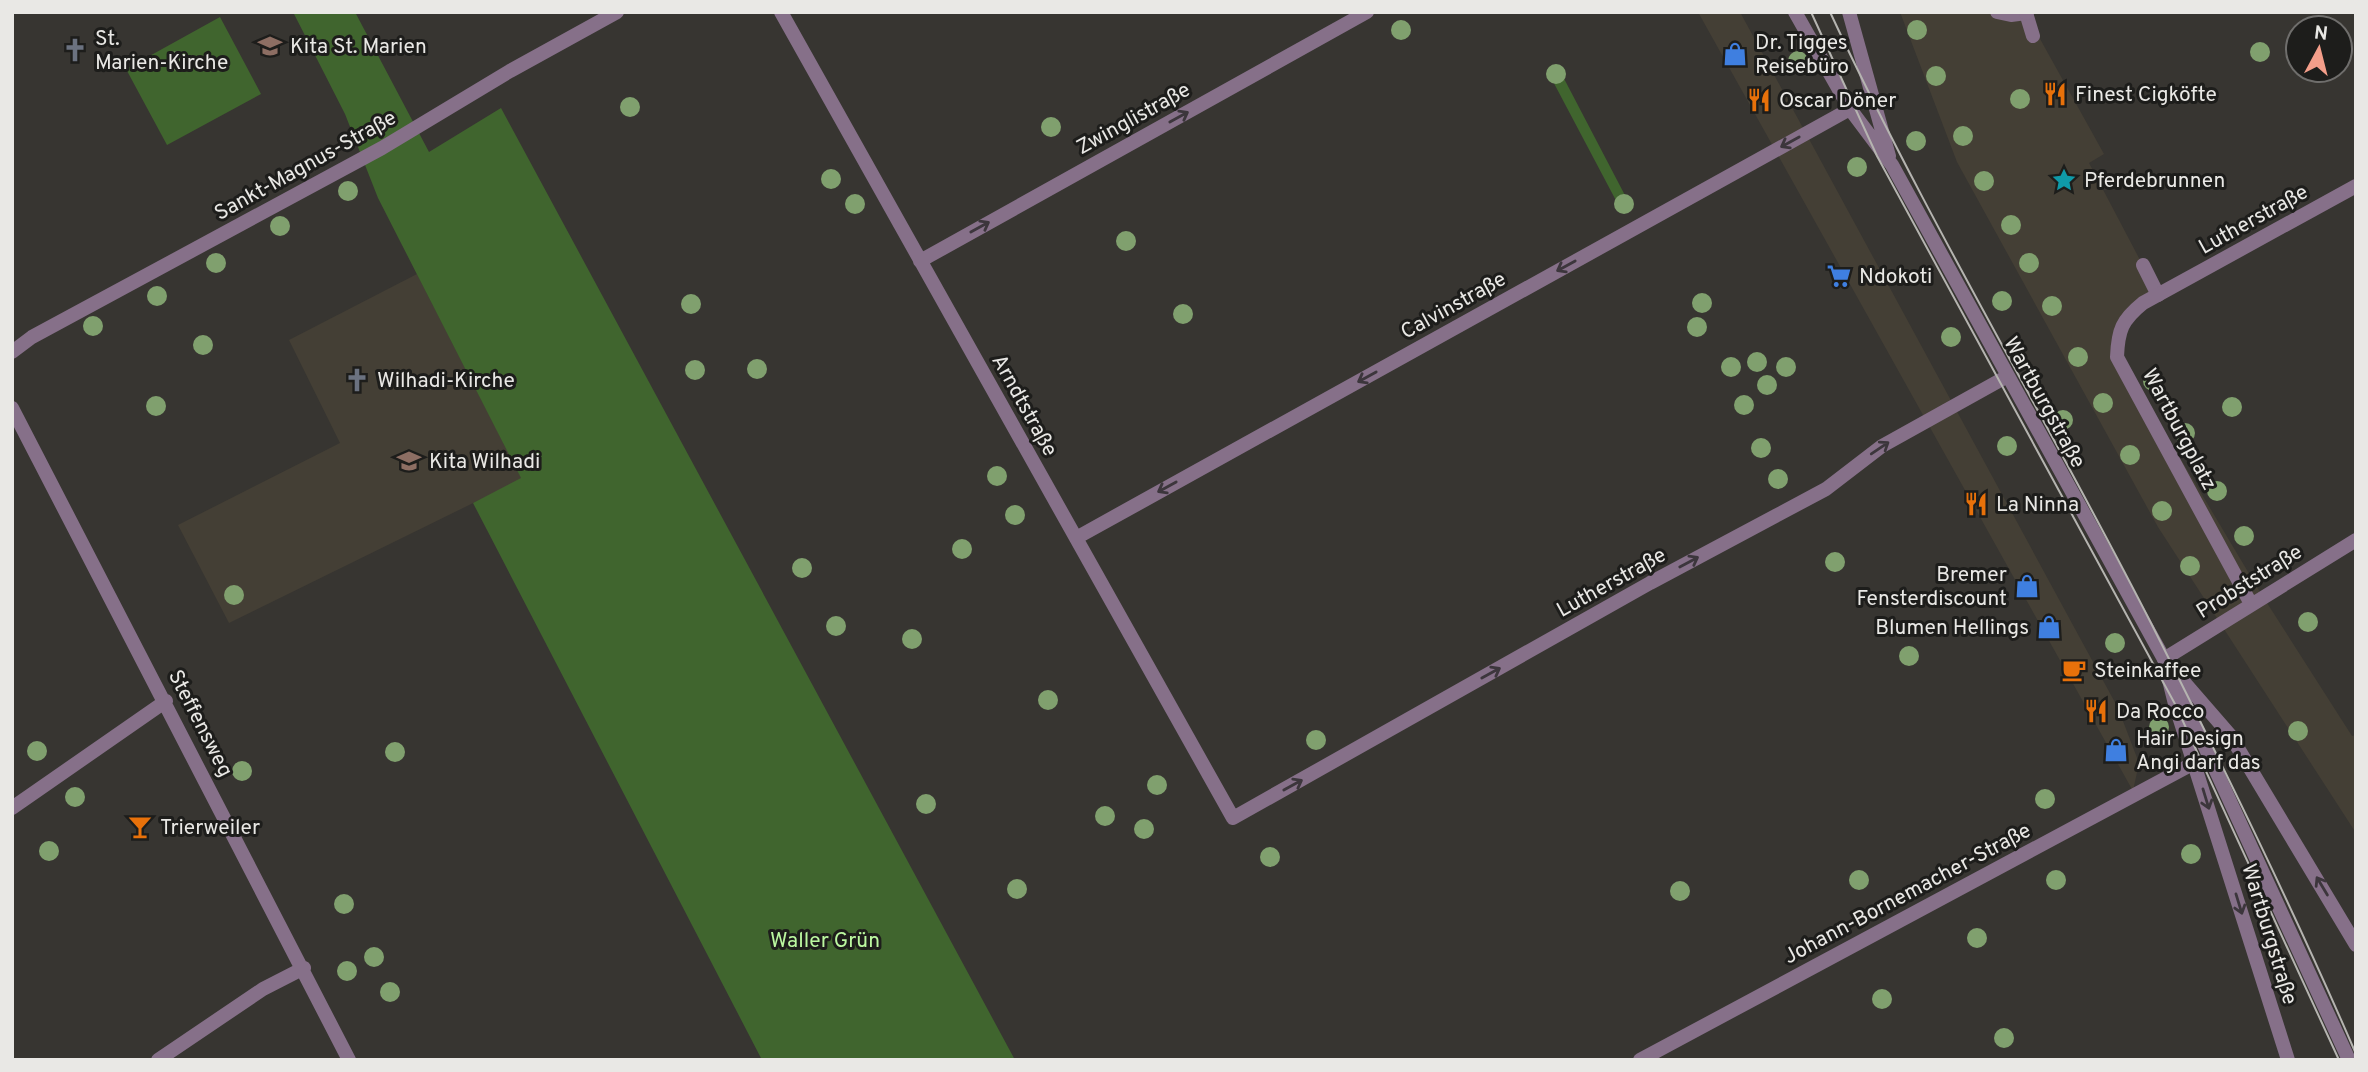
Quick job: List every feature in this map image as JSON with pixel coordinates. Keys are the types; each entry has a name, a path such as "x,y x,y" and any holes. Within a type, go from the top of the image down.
{"street":[{"name":"Sankt-Magnus-Straße","path":"12,352 32,337 370,154 510,71 617,12"},
{"name":"Arndtstraße","path":"781,12 1233,818"},
{"name":"Zwinglistraße","path":"920,261 1367,12"},
{"name":"Wartburgstraße","path":"1795,12 1850,109 1892,164 2006,377 2164,659 2230,735 2356,945"},
{"name":"Wartburgstraße","path":"1849,12 1892,164"},
{"path":"1997,12 2011,15 2026,13 2033,36"},
{"name":"Calvinstraße","path":"1076,538 1850,109"},
{"name":"Lutherstraße","path":"2164,293 2356,186"},
{"path":"2143,265 2164,293"},
{"name":"Wartburgplatz","path":"2164,293 2126,317 2118,338 2118,357 2250,604"},
{"name":"Lutherstraße","path":"1233,818 1650,583 1826,489 1882,446 2006,377"},
{"name":"Steffensweg","path":"12,408 166,701 349,1060"},
{"name":"Probststraße","path":"2164,659 2356,540"},
{"name":"Wartburgstraße","path":"2164,659 2288,1060"},
{"path":"2164,659 2349,1060"},
{"path":"12,808 166,701"},
{"name":"Johann-Bornemacher-Straße","path":"1640,1060 2194,762"},
{"path":"158,1060 263,989 304,968"}],"shaded area":[{"path":"1698,12 1740,12 2118,708 2139,763 2133,791"},
{"path":"1900,12 2025,12 2104,154 2089,163 2160,298 2128,319 2120,357 2260,592 2352,736 2356,735 2356,833 2158,527 1957,162"},
{"name":"Kita Wilhadi","path":"417,274 522,479 229,623 178,525 340,443 289,340"}],"green space":[{"name":"Waller Grün","path":"293,12 355,12 429,152 501,108 1015,1060 762,1060 473,503 521,478 378,198 345,114"},
{"path":"220,17 261,94 167,145 126,69"},
{"path":"1555,67 1559,69 1629,203 1626,210 1621,210 1548,72"}],"tram line":[{"path":"1811,12 1877,156 2175,704 2339,1060"},
{"path":"1830,12 1947,244 2152,625 2308,945 2356,1054"}],"place":[{"name":"Kita St. Marien","path":"270,46"},
{"name":"St. Marien-Kirche","path":"75,50"},
{"name":"Dr. Tigges Reisebüro","path":"1735,54"},
{"name":"Finest Cigköfte","path":"2055,94"},
{"name":"Oscar Döner","path":"1759,100"},
{"name":"Pferdebrunnen","path":"2064,180"},
{"name":"Ndokoti","path":"1839,276"},
{"name":"Wilhadi-Kirche","path":"357,380"},
{"name":"Kita Wilhadi","path":"409,461"},
{"name":"La Ninna","path":"1976,504"},
{"name":"Bremer Fensterdiscount","path":"2027,586"},
{"name":"Blumen Hellings","path":"2049,627"},
{"name":"Steinkaffee","path":"2074,670"},
{"name":"Da Rocco","path":"2096,711"},
{"name":"Hair Design Angi darf das","path":"2116,750"},
{"name":"Trierweiler","path":"140,827"}]}
